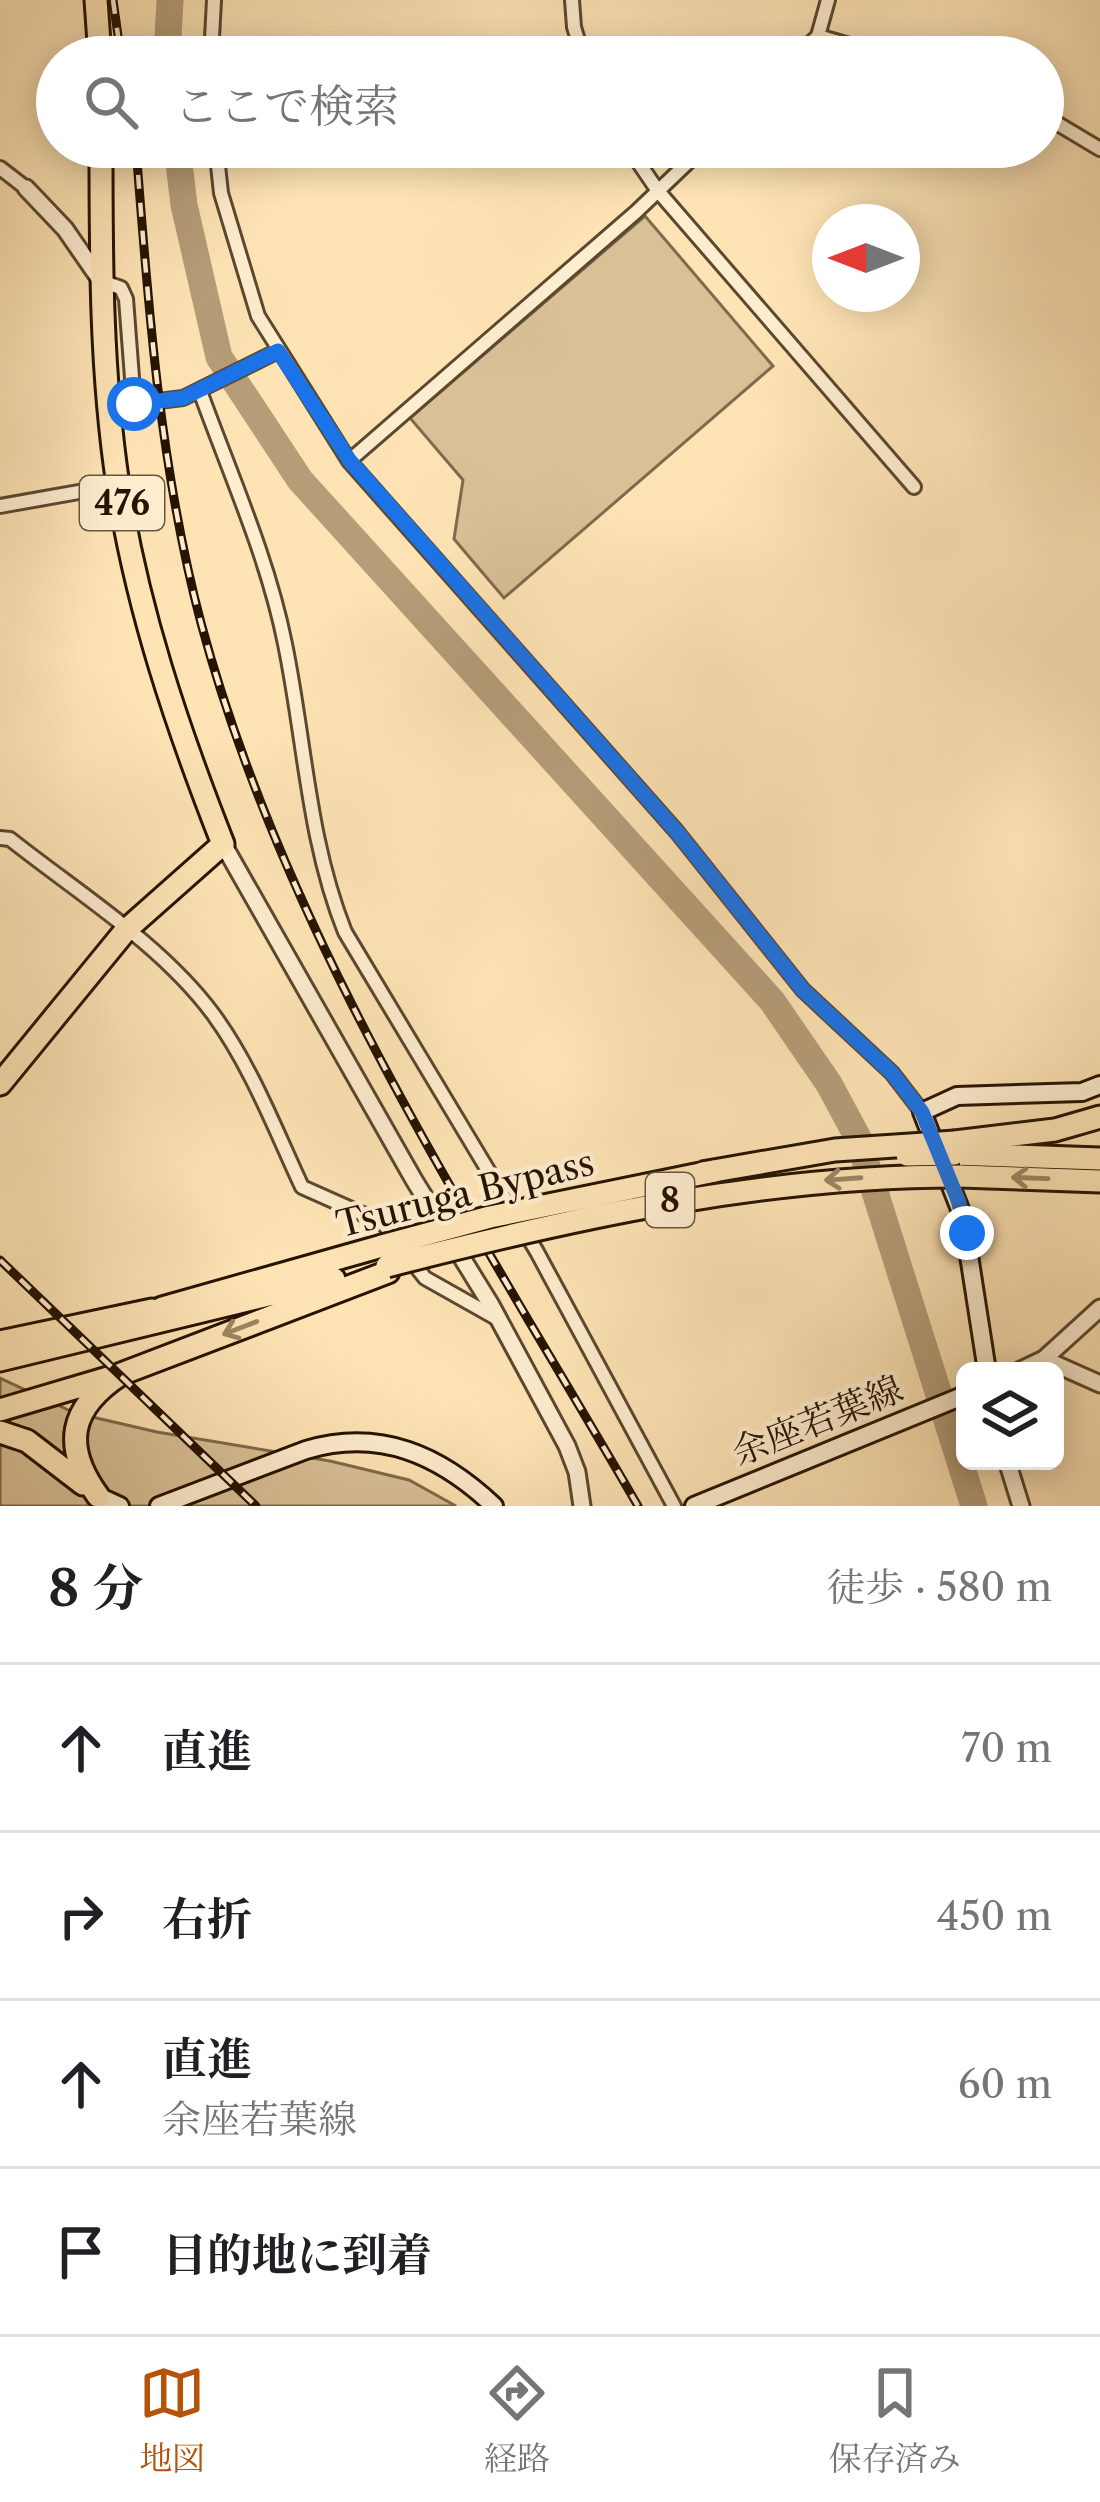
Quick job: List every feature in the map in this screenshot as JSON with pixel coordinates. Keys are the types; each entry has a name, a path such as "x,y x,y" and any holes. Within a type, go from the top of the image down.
{"highway":[{"path":"96,0 99,36"},
{"name":"476","path":"101,168 101,281 118,485 166,694 223,844"},
{"path":"0,1084 126,930 223,844"},
{"path":"956,1157 1100,1118"},
{"name":"Tsuruga Bypass","path":"0,1358 386,1261 490,1217 702,1173 836,1150 1100,1159"},
{"name":"Tsuruga Bypass","path":"0,1358 164,1307 702,1195 836,1179 956,1157 1100,1181"},
{"path":"0,1410 121,1374 386,1261"},
{"path":"0,1342 164,1307"},
{"path":"98,1496 77,1461 76,1428 86,1403 121,1374"},
{"path":"0,1432 27,1441 98,1496"}],"main road":[{"path":"986,1362 963,1216 922,1112 957,1096 1082,1092 1100,1085"},
{"name":"余座若葉線","path":"694,1506 956,1399"},
{"path":"159,1506 306,1450 348,1441 406,1448 506,1506"},
{"path":"472,1486 494,1506"},
{"path":"98,1496 120,1506"}],"street":[{"path":"212,36 214,0"},
{"path":"572,0 577,36"},
{"path":"821,36 828,0"},
{"path":"1064,128 1100,149"},
{"path":"0,168 65,230 101,281 121,288 126,299 134,404 183,398 278,351"},
{"path":"218,168 221,194 258,316 350,461 677,832 803,990 892,1073 922,1112"},
{"path":"642,168 914,487"},
{"path":"350,461 682,168"},
{"path":"204,389 280,624 322,865 345,932 537,1252 674,1506"},
{"path":"0,506 118,485"},
{"path":"0,838 10,839 126,930 180,976 213,1014 244,1064 302,1187 383,1223 425,1279 499,1319"},
{"path":"223,844 414,1180 499,1319 567,1446 582,1506"},
{"path":"1038,1362 1100,1308"},
{"path":"1044,1359 1100,1384"},
{"path":"1010,1470 1021,1506"}],"shaded area":[{"path":"645,216 773,366 504,598 454,539 463,480 410,418"},
{"path":"0,1378 75,1413 409,1480 456,1506 0,1506"}],"waterway":[{"path":"168,36 170,0"},
{"path":"180,168 219,357 300,480 772,1001 829,1084 858,1138 974,1506"}],"railway":[{"path":"113,0 118,36"},
{"path":"138,168 151,327 175,506 201,623 238,741 282,856 390,1078 638,1506"},
{"path":"0,1260 256,1506"}],"route":[{"path":"134,404 183,398 278,351 350,461 677,832 803,990 892,1073 922,1112 967,1233"}]}
